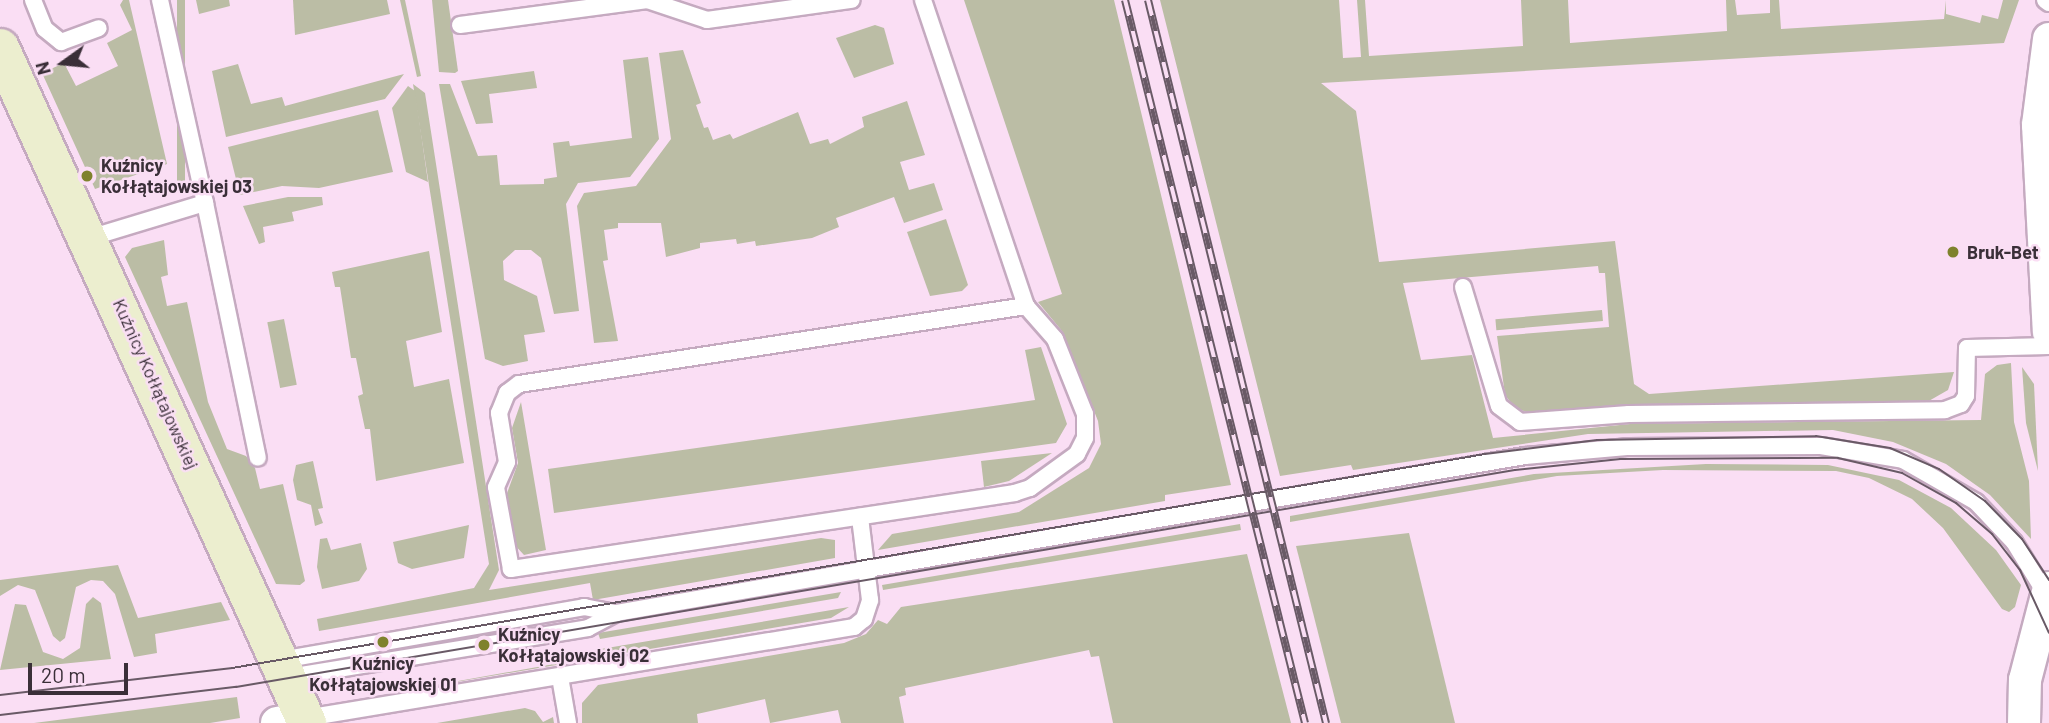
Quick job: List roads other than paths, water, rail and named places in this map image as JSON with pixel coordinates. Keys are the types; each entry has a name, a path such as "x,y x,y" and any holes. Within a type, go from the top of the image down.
{"street":[{"path":"2049,39 2041,76 2038,125 2049,332"},
{"name":"Kuźnicy Kołłątajowskiej","path":"0,48 285,669 297,721"},
{"path":"2024,723 2025,680 2048,592"}],"lane":[{"path":"33,0 45,29 61,42 99,28"},
{"path":"160,0 258,458"},
{"path":"460,25 647,0 707,20 852,0"},
{"path":"923,0 1026,306 1055,339 1085,414 1085,438 1077,454 1023,491 511,569 496,486 507,462 501,402 514,387 532,382 1026,306"},
{"path":"89,238 205,203"},
{"path":"1464,287 1499,406 1520,422 1629,414 1945,411 1957,406 1966,396 1967,348 2049,346"},
{"path":"285,669 588,628 616,613 1549,453 1653,446 1821,446 1888,455 1962,491 2003,529 2048,592"},
{"path":"297,721 849,629 868,611 868,569 860,517"},
{"path":"559,677 568,723"}],"tram line":[{"path":"0,695 232,668 1485,454 1597,440 1816,436 1890,448 1939,469 1985,501 2022,539 2049,580"},
{"path":"0,715 236,687 1515,470 1620,459 1838,458 1902,473 1956,503 1992,534 2020,570 2049,633"}],"railway":[{"path":"1125,0 1305,723"},
{"path":"1148,0 1326,723"}],"place":[{"name":"Kuźnicy Kołłątajowskiej 03","path":"87,176"},
{"name":"Bruk-Bet","path":"1953,252"},
{"name":"Kuźnicy Kołłątajowskiej 01","path":"383,642"},
{"name":"Kuźnicy Kołłątajowskiej 02","path":"484,645"}]}
